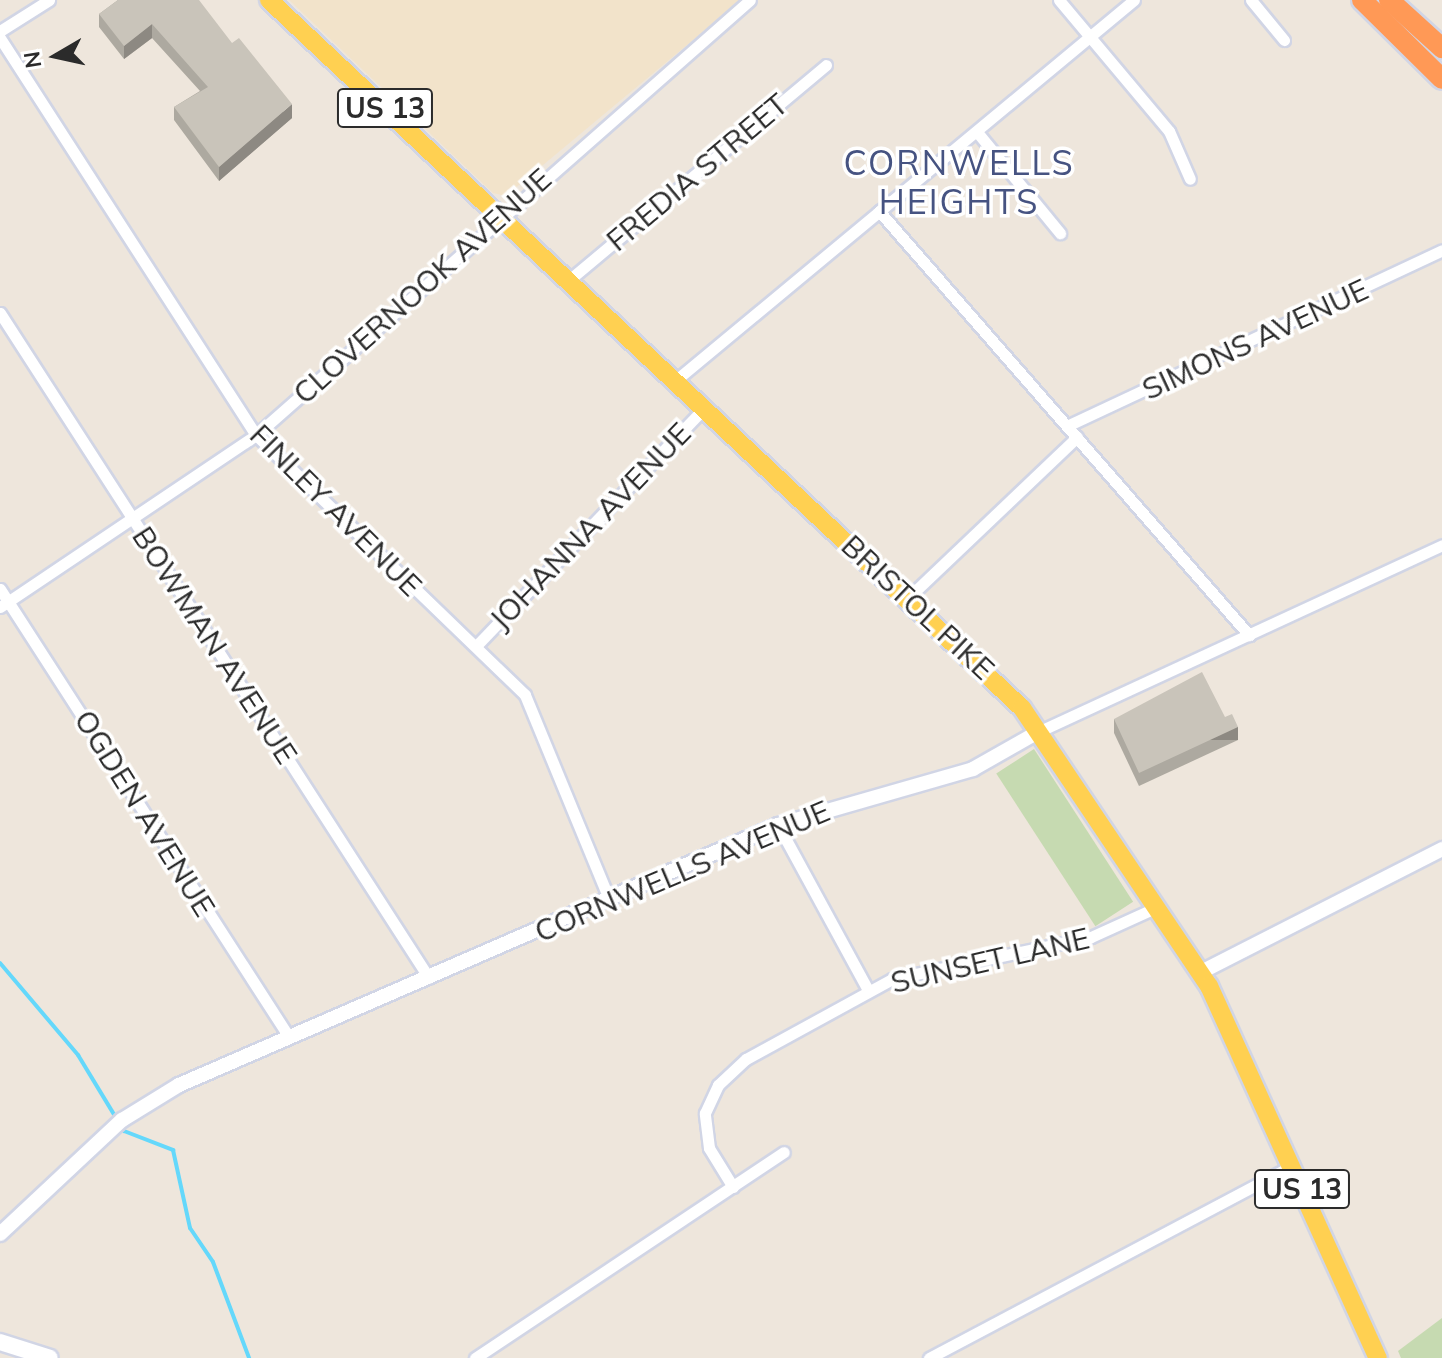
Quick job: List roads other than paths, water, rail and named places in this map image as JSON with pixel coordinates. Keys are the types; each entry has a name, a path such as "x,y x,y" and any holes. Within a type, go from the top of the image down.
{"highway":[{"path":"1362,0 1442,79"},
{"path":"1389,0 1442,48"}],"main road":[{"name":"BRISTOL PIKE","path":"269,0 909,597 1040,731 1201,972 1378,1358"},
{"path":"0,1342 50,1358"}],"street":[{"path":"0,31 49,0"},
{"name":"CLOVERNOOK AVENUE","path":"4,604 256,435 501,216 750,0"},
{"path":"1059,0 1169,131 1190,179"},
{"path":"676,380 1134,0"},
{"path":"1251,0 1284,40"},
{"name":"FINLEY AVENUE","path":"0,38 256,435 525,695 609,899"},
{"name":"FREDIA STREET","path":"569,280 826,65"},
{"path":"977,132 1060,233"},
{"path":"879,211 1249,635"},
{"name":"SIMONS AVENUE","path":"1067,426 1442,250"},
{"name":"BOWMAN AVENUE","path":"0,313 429,978"},
{"name":"JOHANNA AVENUE","path":"476,646 705,407"},
{"path":"909,597 1077,437"},
{"name":"CORNWELLS AVENUE","path":"0,1234 119,1123 179,1085 778,825 973,769 1040,731 1442,545"},
{"name":"OGDEN AVENUE","path":"0,589 4,604 289,1037"},
{"path":"778,825 868,990"},
{"path":"1201,972 1442,849"},
{"name":"SUNSET LANE","path":"733,1187 706,1129 718,1085 746,1059 868,990 1101,934 1157,907"},
{"path":"475,1358 784,1152"},
{"path":"929,1358 1292,1166"}],"waterway":[{"path":"0,963 78,1055 124,1131 173,1150 190,1228 213,1262 249,1358"}],"district":[{"name":"CORNWELLS HEIGHTS","path":"959,182"}]}
